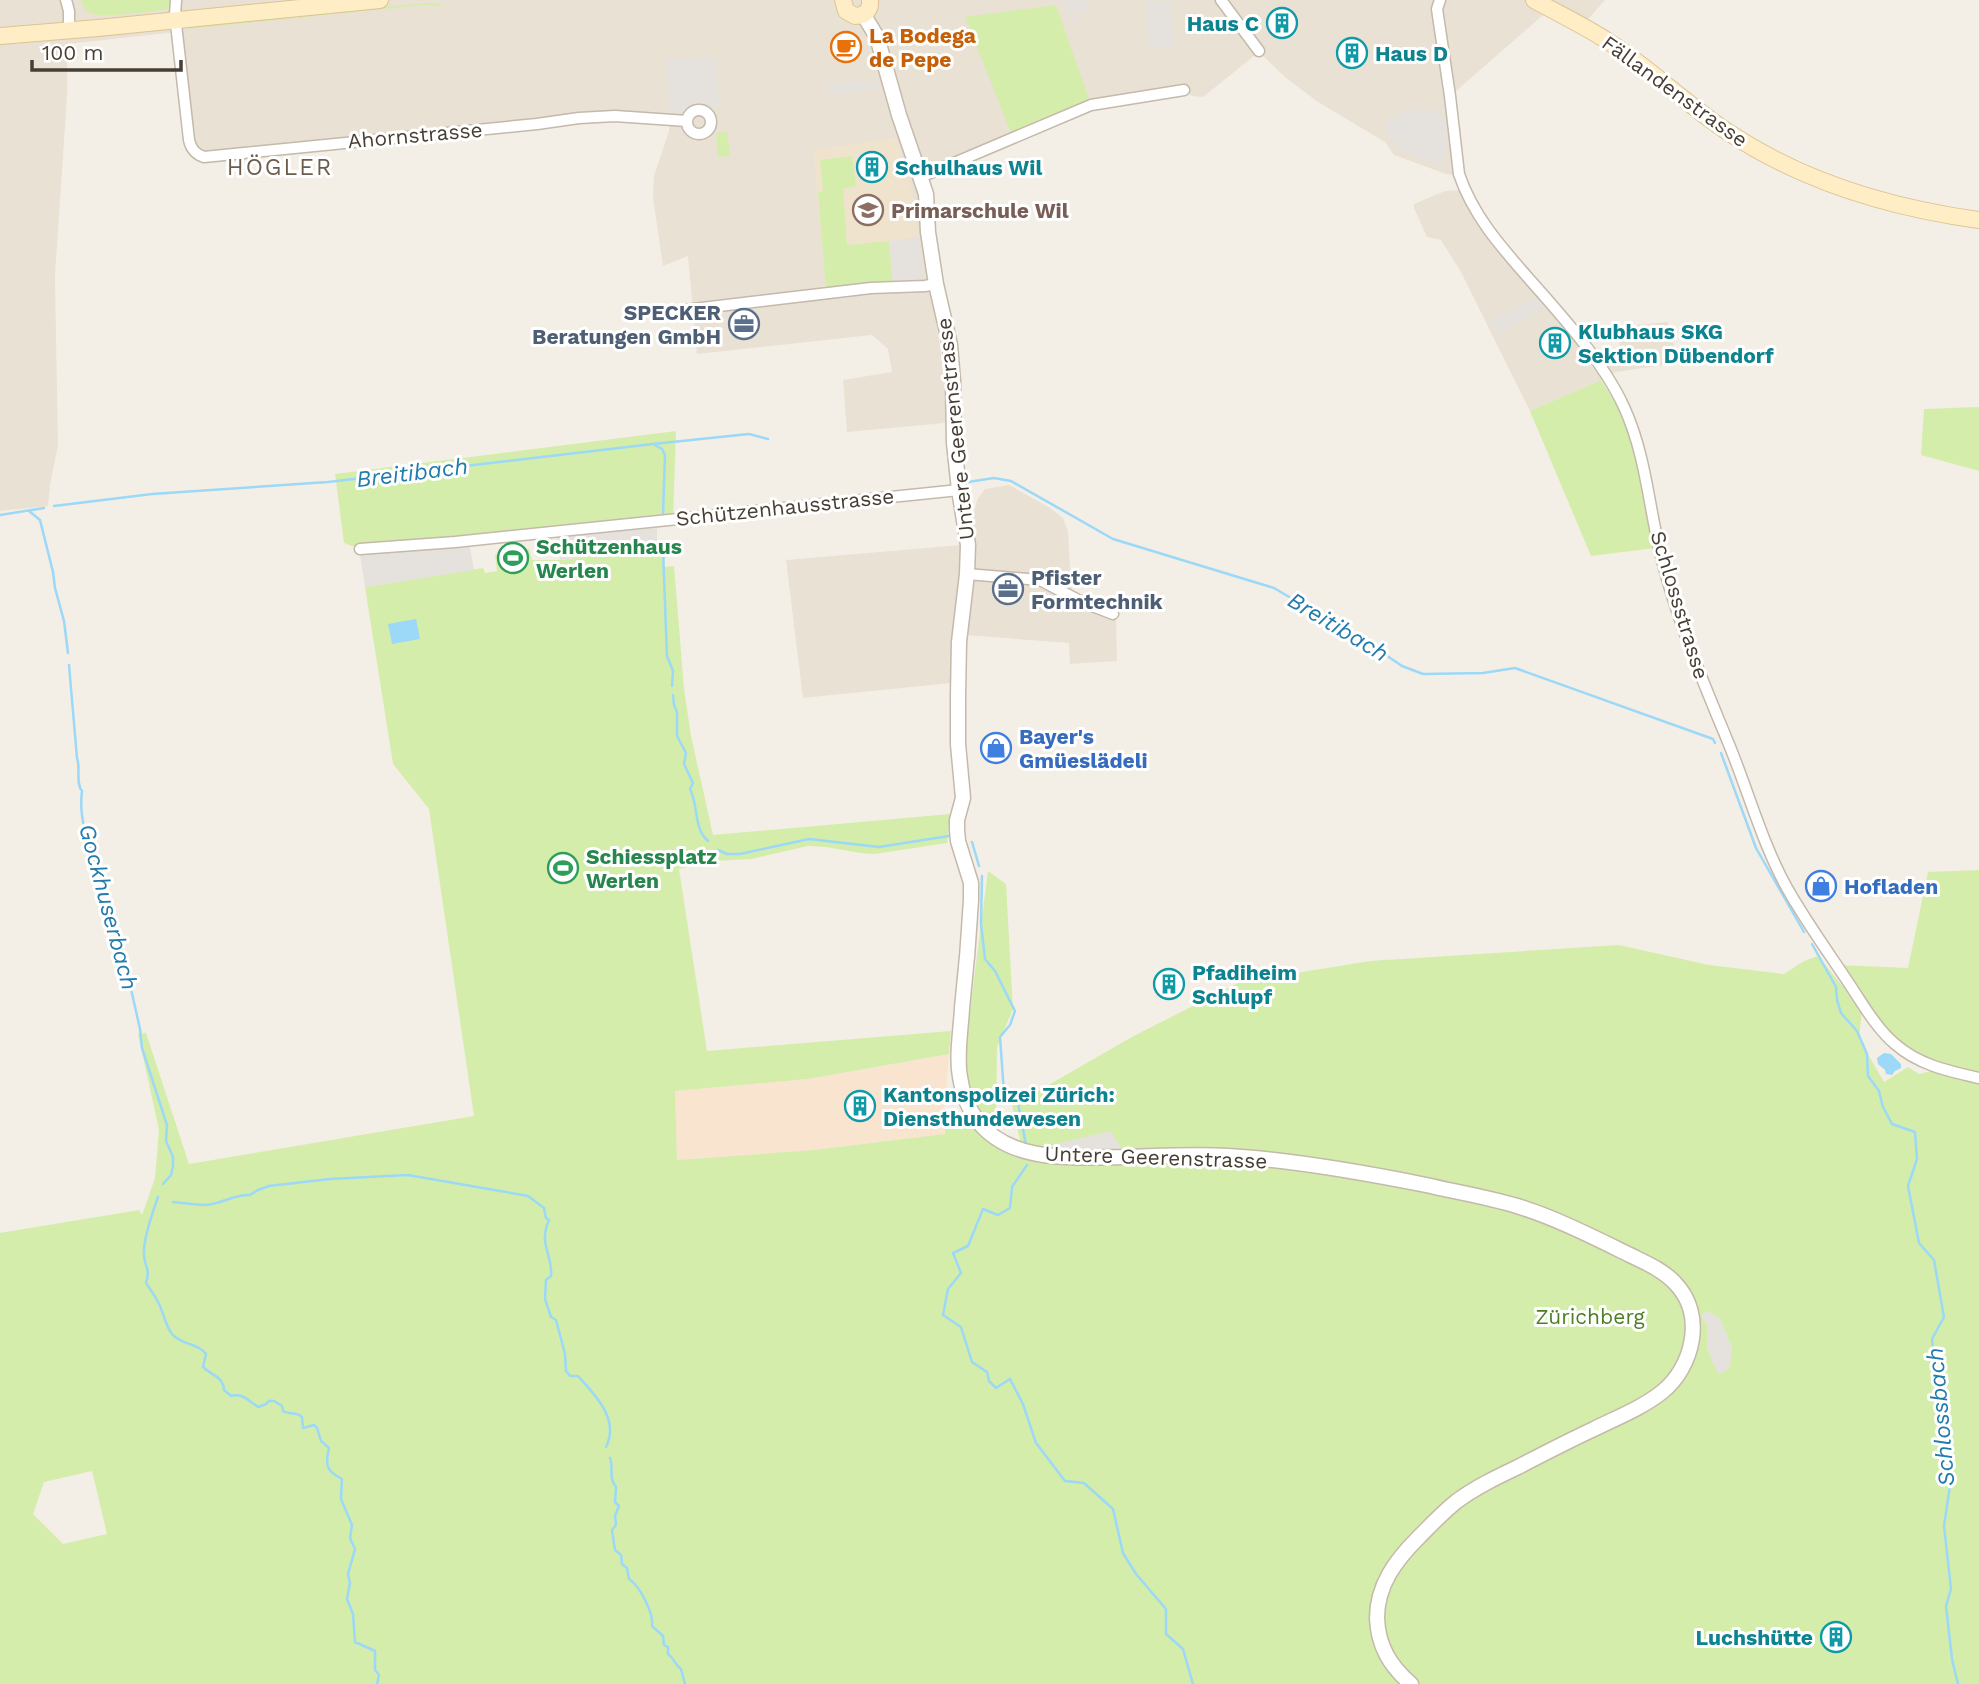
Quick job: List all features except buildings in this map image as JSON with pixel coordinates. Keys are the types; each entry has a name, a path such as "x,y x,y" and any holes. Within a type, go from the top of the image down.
{"main road":[{"path":"0,36 380,0"},
{"path":"843,0 844,8 855,16 867,7"},
{"name":"Fällandenstrasse","path":"1534,0 1609,42 1730,134 1787,165 1837,187 1901,206 1979,220"}],"street":[{"path":"66,0 69,30"},
{"path":"176,0 176,20"},
{"path":"1221,0 1259,51"},
{"name":"Schlossstrasse","path":"1440,0 1437,9 1462,184 1485,226 1581,340 1622,403 1640,449 1662,563 1673,597 1703,682 1786,887 1885,1034 1908,1055 1923,1063 1979,1078"},
{"name":"Untere Geerenstrasse","path":"867,7 899,115 921,177 927,202 928,232 936,284 950,345 958,490 968,545 959,642 958,744 963,798 957,830 971,883 971,900 959,1073 968,1104 977,1121 985,1130 1010,1147 1036,1154 1081,1157 1236,1156 1373,1175 1515,1205 1559,1222 1652,1266 1674,1281 1685,1297 1692,1324 1692,1344 1683,1368 1673,1382 1642,1405 1466,1494 1445,1511 1394,1565 1380,1595 1378,1629 1387,1657 1410,1684"},
{"name":"Ahornstrasse","path":"176,20 189,140 197,155 204,157 579,118 615,116 687,121"},
{"path":"921,177 1091,105 1184,90"},
{"path":"668,312 870,288 936,284"},
{"name":"Schützenhausstrasse","path":"360,549 466,541 958,490"},
{"path":"967,574 1040,580 1082,602 1113,614"}],"shaded area":[{"path":"0,0 1605,0 1582,26 1550,9 1455,92 1460,176 1446,174 1394,155 1385,142 1318,102 1285,77 1259,52 1203,97 1192,96 1183,90 1091,105 921,177 920,226 945,376 945,423 847,432 843,380 892,372 888,349 872,335 697,354 688,256 663,266 653,198 654,176 669,131 670,119 615,116 197,154 177,32 67,44 67,97 55,276 58,446 48,506 0,511"},
{"path":"1064,0 1088,0 1088,11 1076,12 1077,21 1071,21 1071,13 1066,12"},
{"path":"1170,0 1174,46 1149,49 1145,3"},
{"path":"715,58 720,108 696,104 682,113 670,114 666,60"},
{"path":"877,80 878,89 828,94 827,85"},
{"path":"1416,107 1418,114 1422,115 1424,108 1443,114 1441,121 1447,121 1448,145 1441,166 1396,149 1397,141 1387,137 1387,118 1396,118 1400,111"},
{"name":"Primarschule Wil","path":"896,138 912,191 925,280 826,289 813,150"},
{"path":"1460,190 1484,233 1579,346 1594,369 1623,361 1616,327 1668,322 1678,363 1616,372 1530,411 1461,272 1441,240 1427,237 1414,208 1414,204 1445,191"},
{"path":"919,237 925,280 893,283 889,241"},
{"path":"1538,296 1546,308 1496,335 1489,321"},
{"path":"1009,485 1063,518 1068,532 1072,601 1116,621 1117,661 1070,664 1069,643 965,635 975,537 972,522 977,500 985,489"},
{"path":"657,528 657,547 560,560 556,536"},
{"path":"469,542 474,570 365,587 360,555"},
{"path":"961,545 951,683 803,698 786,560"},
{"path":"949,1054 944,1116 946,1134 814,1150 677,1160 675,1091 808,1079"},
{"path":"1111,1131 1123,1151 1047,1152 1055,1144"},
{"path":"1706,1311 1721,1320 1732,1348 1730,1367 1719,1375 1707,1347 1707,1325 1701,1316"}],"green space":[{"path":"81,0 171,0 168,9 96,15 84,8"},
{"path":"426,3 442,4 188,29 191,25"},
{"path":"1056,5 1091,105 1013,138 965,17"},
{"path":"727,132 730,156 718,157 716,133"},
{"path":"852,156 856,186 843,189 847,245 889,241 893,283 826,288 818,192 823,191 820,160"},
{"path":"1601,380 1621,412 1633,441 1655,548 1591,556 1530,411"},
{"path":"1979,407 1979,471 1921,455 1924,409"},
{"path":"676,431 673,518 360,549 344,543 335,474"},
{"name":"Zürichberg","path":"670,541 663,567 674,566 684,689 691,736 713,835 950,814 947,843 875,854 808,846 751,859 714,861 679,869 707,1051 951,1031 949,1054 808,1079 675,1091 677,1160 814,1150 945,1134 944,1116 972,1113 968,1091 966,1041 988,871 1006,884 1013,1009 997,1047 996,1120 981,1118 1004,1138 1021,1144 1012,1106 1130,1038 1240,982 1370,961 1619,945 1709,965 1784,974 1804,961 1818,956 1862,1010 1859,1039 1884,1082 1908,1067 1919,1074 1931,1071 1979,1083 1979,1684 0,1684 0,1233 139,1210 142,1215 155,1178 159,1130 138,1034 146,1033 189,1164 474,1116 429,809 393,764 365,587 483,568 485,573 497,571 495,555 529,549 532,560 560,560 657,547","holes":["92,1471 107,1534 63,1544 33,1514 44,1482"]},
{"path":"1979,870 1979,1073 1927,1059 1899,1042 1877,1019 1840,965 1908,968 1928,872"}],"water":[{"path":"416,619 420,639 392,644 388,624"},
{"path":"1884,1053 1891,1054 1901,1064 1901,1068 1892,1075 1886,1074 1878,1064 1877,1058"}],"waterway":[{"name":"Breitibach","path":"54,506 152,494 328,482 749,434 768,439"},
{"path":"655,445 662,449 665,455 663,514"},
{"name":"Breitibach","path":"968,482 994,478 1011,481 1113,539 1274,588 1402,666 1423,674 1483,673 1515,668 1713,739 1715,743"},
{"name":"Breitibach","path":"0,515 44,508"},
{"name":"Gockhuserbach","path":"29,511 40,520 64,621 68,653"},
{"path":"663,550 667,656 673,671 672,686"},
{"name":"Gockhuserbach","path":"69,665 83,824 116,927"},
{"path":"673,695 677,712 677,736 686,753 684,764 693,783 690,789 700,830 708,841"},
{"name":"Breitibach","path":"1721,753 1756,848 1804,932"},
{"path":"718,850 727,854 740,854 809,839 879,847 949,836"},
{"path":"972,842 979,866"},
{"path":"982,876 981,924 985,959 995,971 1015,1011 1010,1025 1000,1037 1004,1093 1017,1098 1026,1145"},
{"name":"Gockhuserbach","path":"120,940 142,1048 167,1125 166,1141 173,1157 171,1175 163,1184"},
{"name":"Schlossbach","path":"1812,944 1836,987 1841,1013 1857,1031 1867,1054 1868,1076 1879,1091 1883,1107 1892,1124 1915,1132 1917,1159 1908,1186 1919,1243 1934,1260 1944,1317 1932,1339 1939,1411 1951,1479 1944,1526 1951,1589 1946,1606 1952,1659 1958,1684"},
{"path":"1027,1165 1012,1187 1010,1208 998,1215 983,1209 968,1246 953,1253 961,1273 948,1289 943,1315 961,1327 972,1362 987,1372 989,1381 996,1388 1010,1379 1023,1404 1036,1443 1065,1481 1084,1483 1113,1509 1123,1553 1136,1574 1166,1609 1166,1634 1183,1649 1193,1684"},
{"path":"173,1202 206,1205 250,1195 269,1186 330,1179 408,1175 528,1196 544,1208 549,1220 545,1243 551,1276 546,1280 545,1299 551,1317 556,1320 565,1354 566,1371 570,1376 578,1376 604,1408 610,1427 606,1447"},
{"name":"Gockhuserbach","path":"158,1197 144,1248 148,1274 146,1283 172,1334 203,1350 206,1354 203,1367 219,1379 224,1390 231,1396 242,1397 258,1407 274,1401 282,1406 283,1411 302,1417 303,1428 314,1425 321,1441 329,1448 328,1467 342,1479 341,1499 352,1525 350,1538 355,1549 348,1574 350,1583 347,1599 353,1614 355,1642 375,1651 375,1670 379,1675 377,1684"},
{"path":"610,1458 612,1480 616,1487 615,1502 619,1506 615,1516 616,1525 612,1530 615,1550 621,1555 629,1579 645,1601 652,1626 663,1636 668,1654 681,1669 685,1684"}],"place":[{"name":"Haus C","path":"1282,23"},
{"name":"La Bodega de Pepe","path":"846,47"},
{"name":"Haus D","path":"1352,53"},
{"name":"Schulhaus Wil","path":"872,167"},
{"name":"Primarschule Wil","path":"868,210"},
{"name":"SPECKER Beratungen GmbH","path":"744,324"},
{"name":"Klubhaus SKG Sektion Dübendorf","path":"1555,343"},
{"name":"Schützenhaus Werlen","path":"513,558"},
{"name":"Pfister Formtechnik","path":"1008,589"},
{"name":"Bayer's Gmüeslädeli","path":"996,748"},
{"name":"Schiessplatz Werlen","path":"563,868"},
{"name":"Hofladen","path":"1821,886"},
{"name":"Pfadiheim Schlupf","path":"1169,984"},
{"name":"Kantonspolizei Zürich: Diensthundewesen","path":"860,1106"},
{"name":"Luchshütte","path":"1836,1637"}],"district":[{"name":"HÖGLER","path":"280,167"}]}
